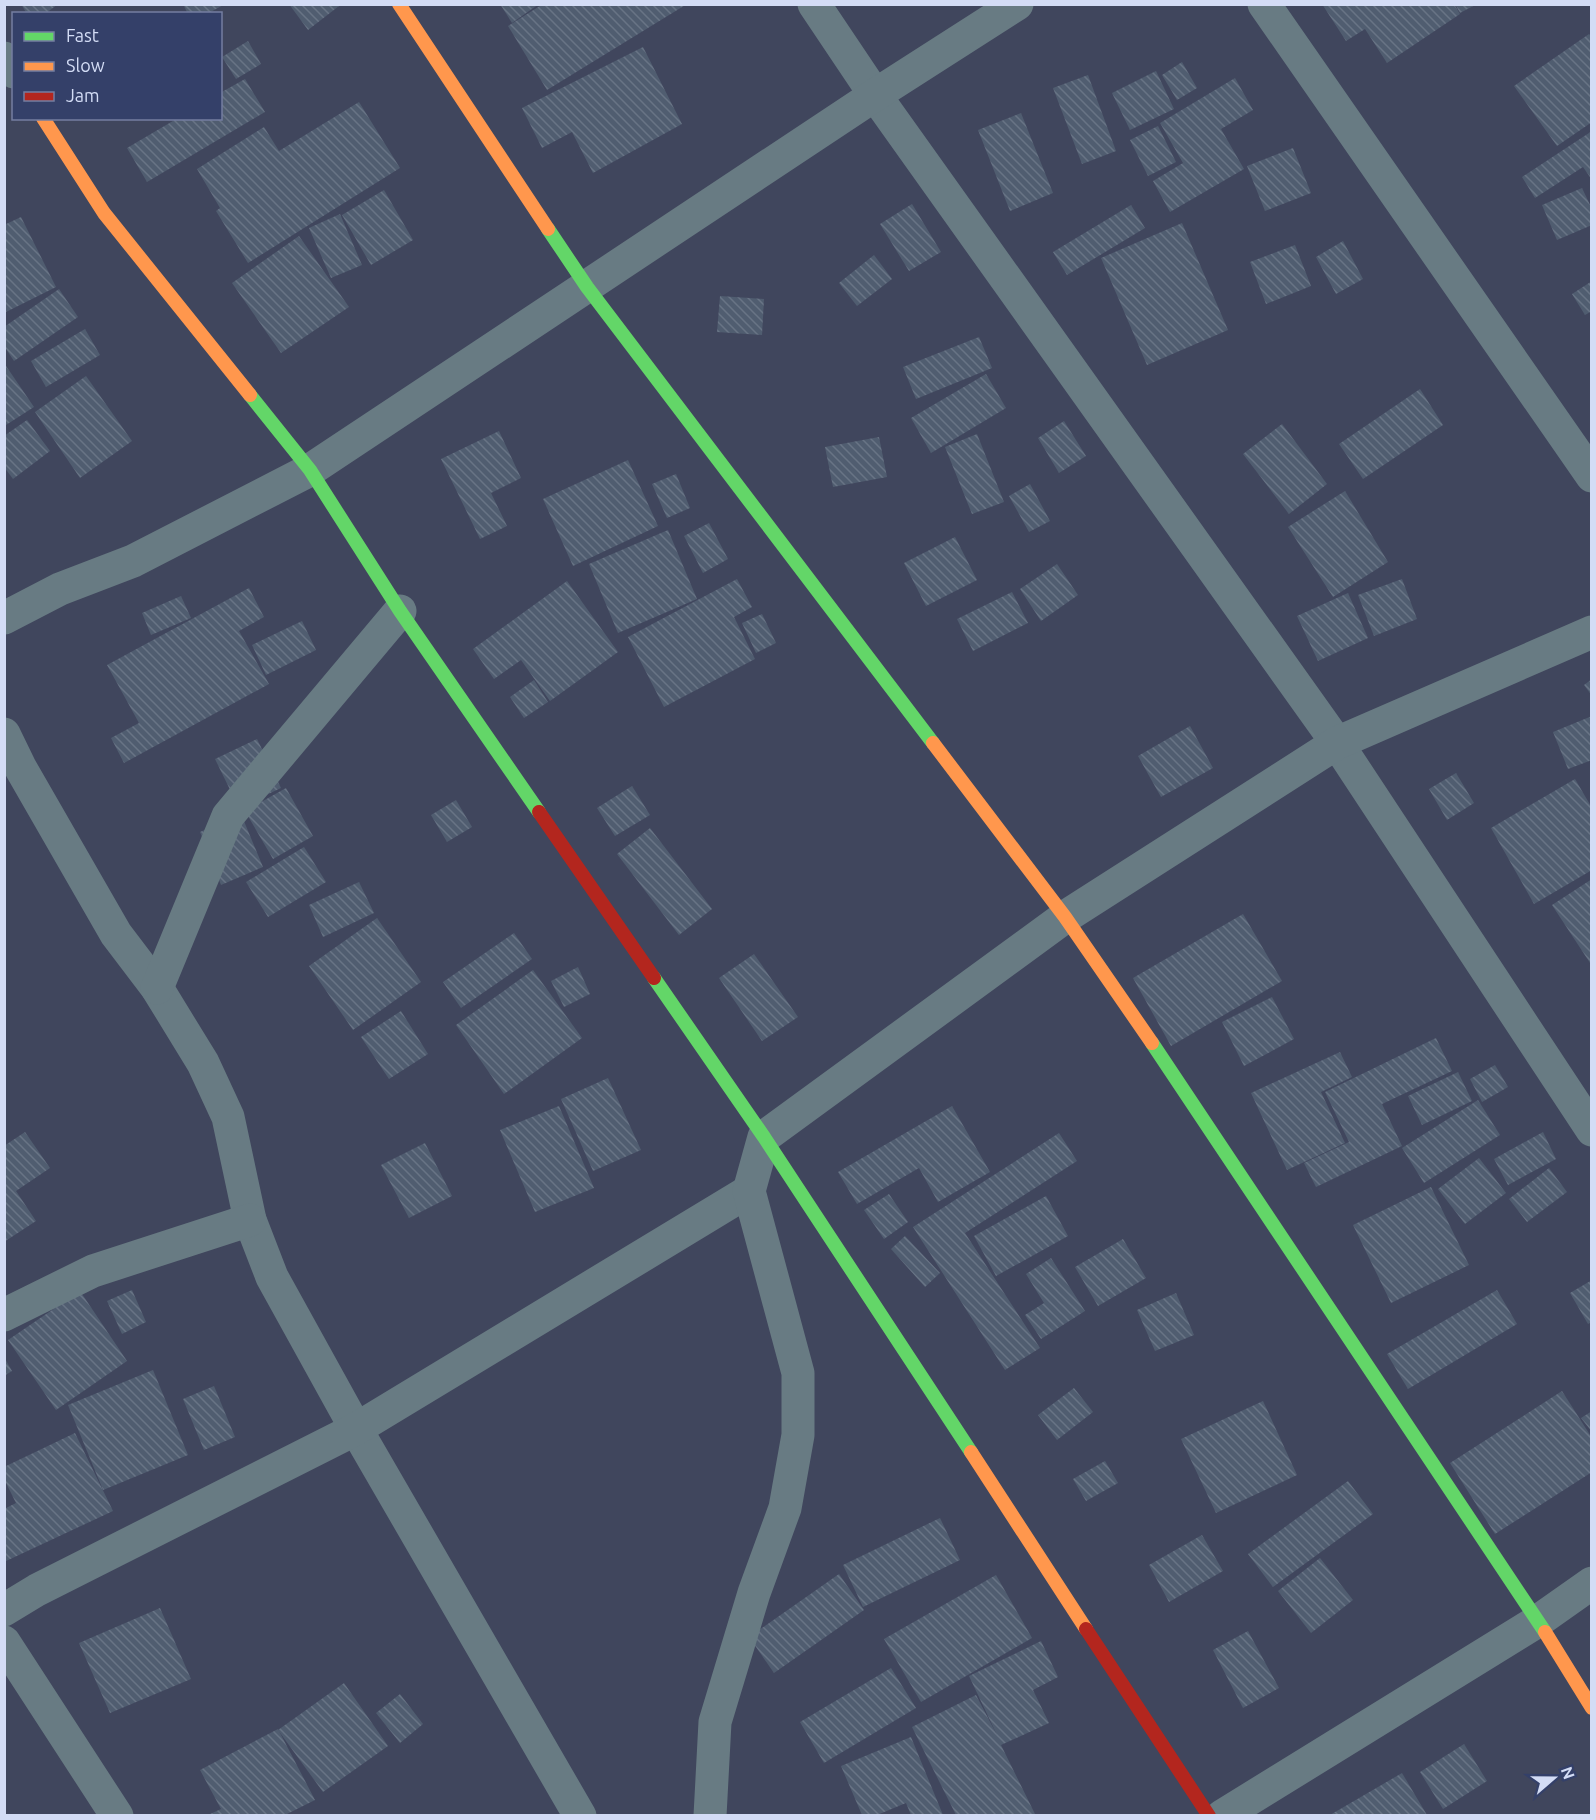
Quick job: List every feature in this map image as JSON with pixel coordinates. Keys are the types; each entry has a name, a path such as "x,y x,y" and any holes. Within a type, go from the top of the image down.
{"street":[{"path":"399,4 587,287 1065,917 1162,1057 1538,1621 1592,1708"},
{"path":"814,4 875,95 1337,743 1592,1130"},
{"path":"4,618 60,589 133,561 310,470 875,95 1017,4"},
{"path":"1264,4 1592,476"},
{"path":"44,120 105,213 310,470 400,611 764,1137 1209,1815"},
{"path":"157,988 228,816 302,731 400,611"},
{"path":"710,1815 715,1722 754,1593 785,1508 798,1435 798,1373 749,1191 764,1137 1065,917 1337,743 1592,632"},
{"path":"4,734 20,767 116,934 157,988 203,1063 228,1117 250,1220 272,1277 356,1429 580,1815"},
{"path":"4,1610 37,1590 356,1429 749,1191"},
{"path":"4,1315 93,1271 250,1220"},
{"path":"1222,1815 1538,1621 1592,1583"},
{"path":"4,1642 117,1815"}],"building":[{"path":"21,4 58,4 48,12 26,12"},
{"path":"183,4 225,4 211,12 187,12"},
{"path":"289,4 338,4 339,6 308,30"},
{"path":"500,4 539,4 512,23"},
{"path":"543,4 687,4 547,90 508,26"},
{"path":"1322,4 1454,4 1460,14 1387,63 1365,29 1346,41"},
{"path":"1455,4 1477,4 1460,13"},
{"path":"1589,34 1592,37 1592,122 1557,146 1514,86"},
{"path":"248,41 261,64 236,79 222,57"},
{"path":"643,47 682,124 593,173 572,132 542,148 522,108"},
{"path":"1182,62 1197,88 1177,100 1162,75"},
{"path":"1156,71 1174,109 1130,130 1112,93"},
{"path":"1088,75 1116,151 1082,164 1053,88"},
{"path":"1235,78 1253,110 1221,129 1244,169 1170,212 1153,181 1183,163 1160,123"},
{"path":"245,79 265,112 147,182 127,148 175,120 222,120 222,92"},
{"path":"359,102 400,168 248,263 216,211 220,208 197,169 264,127 279,151"},
{"path":"1021,113 1053,193 1010,211 978,130"},
{"path":"1158,126 1176,162 1148,176 1130,140"},
{"path":"1592,131 1592,180 1583,167 1535,198 1522,177"},
{"path":"1293,148 1311,193 1265,211 1247,166"},
{"path":"1582,188 1592,209 1592,225 1557,240 1542,205"},
{"path":"384,190 413,240 371,265 342,215"},
{"path":"912,204 941,252 909,271 880,224"},
{"path":"1131,205 1145,228 1067,275 1053,252"},
{"path":"340,214 362,265 331,278 309,228"},
{"path":"21,217 56,287 4,313 4,225"},
{"path":"1182,223 1228,330 1147,365 1101,258"},
{"path":"299,236 349,307 281,353 232,283"},
{"path":"1343,241 1363,279 1336,294 1316,257"},
{"path":"1295,245 1311,286 1266,304 1250,262"},
{"path":"874,255 892,279 857,306 839,283"},
{"path":"1592,281 1592,311 1585,315 1572,294"},
{"path":"59,289 78,317 14,361 4,346 4,327"},
{"path":"720,296 764,299 762,335 717,332"},
{"path":"85,329 100,355 46,387 31,361"},
{"path":"979,337 992,368 916,399 903,367"},
{"path":"4,363 34,407 6,425 4,422"},
{"path":"986,374 1006,408 931,453 911,418"},
{"path":"86,376 132,441 80,478 35,412"},
{"path":"1420,389 1443,425 1363,479 1339,444"},
{"path":"27,420 50,451 13,479 4,467 4,436"},
{"path":"1064,421 1086,456 1059,473 1038,438"},
{"path":"1282,424 1327,484 1289,514 1243,454"},
{"path":"499,431 521,478 491,493 507,526 480,539 441,459"},
{"path":"977,434 1004,502 972,514 945,447"},
{"path":"879,437 887,477 833,487 825,447"},
{"path":"628,460 658,526 573,566 543,499"},
{"path":"676,474 690,508 667,518 652,484"},
{"path":"1030,484 1050,521 1029,532 1009,496"},
{"path":"1345,491 1388,562 1333,597 1288,527"},
{"path":"709,523 728,559 703,573 684,536"},
{"path":"668,530 697,599 618,633 589,564"},
{"path":"955,537 977,580 926,606 904,563"},
{"path":"1057,564 1078,595 1041,621 1020,589"},
{"path":"737,579 752,607 734,617 755,659 664,707 628,637"},
{"path":"1402,579 1417,619 1374,636 1358,595"},
{"path":"567,581 618,652 550,701 521,660 494,679 473,649"},
{"path":"249,588 264,617 239,631 269,684 124,763 111,738 139,723 107,665"},
{"path":"1012,592 1028,623 973,651 957,619"},
{"path":"1348,593 1368,638 1318,661 1297,616"},
{"path":"181,596 191,618 151,635 142,613"},
{"path":"762,614 776,643 756,653 742,623"},
{"path":"302,621 316,650 266,675 252,645"},
{"path":"1592,679 1592,696 1584,685"},
{"path":"534,680 548,702 524,718 510,697"},
{"path":"1592,716 1592,760 1568,769 1553,732"},
{"path":"1190,726 1213,768 1161,797 1138,756"},
{"path":"257,739 281,788 239,808 215,759"},
{"path":"1456,773 1474,803 1447,820 1429,789"},
{"path":"1575,779 1592,808 1592,870 1534,904 1491,828"},
{"path":"632,786 650,815 615,836 597,808"},
{"path":"286,788 313,836 273,859 245,811"},
{"path":"456,800 472,827 447,842 431,815"},
{"path":"241,814 263,867 221,885 200,832"},
{"path":"650,828 712,909 679,935 617,854"},
{"path":"304,847 326,882 268,917 246,882"},
{"path":"1592,879 1592,966 1552,905"},
{"path":"359,882 374,913 323,937 309,905"},
{"path":"1243,914 1282,981 1171,1046 1133,978"},
{"path":"377,918 421,982 353,1030 309,966"},
{"path":"514,933 532,959 461,1008 443,982"},
{"path":"754,954 798,1017 762,1041 719,978"},
{"path":"578,967 590,994 564,1007 551,981"},
{"path":"533,970 582,1038 504,1094 456,1025"},
{"path":"1272,997 1294,1039 1244,1066 1222,1022"},
{"path":"401,1011 428,1054 389,1079 361,1037"},
{"path":"1436,1038 1452,1071 1382,1104 1402,1146 1316,1187 1304,1163 1349,1142 1325,1092"},
{"path":"1340,1052 1352,1077 1321,1092 1345,1143 1287,1170 1251,1093"},
{"path":"1495,1065 1508,1087 1482,1102 1470,1079"},
{"path":"1458,1072 1472,1101 1422,1125 1408,1096"},
{"path":"608,1078 641,1150 593,1171 561,1099"},
{"path":"1478,1100 1500,1135 1424,1183 1402,1148"},
{"path":"559,1106 594,1188 535,1212 500,1130"},
{"path":"952,1106 990,1172 938,1202 919,1168 857,1204 838,1172"},
{"path":"25,1132 50,1168 16,1191 36,1221 4,1242 4,1146"},
{"path":"1543,1132 1556,1159 1508,1185 1494,1159"},
{"path":"1059,1133 1077,1161 965,1233 1040,1348 1005,1370 913,1227"},
{"path":"425,1143 452,1196 409,1218 381,1165"},
{"path":"1479,1158 1506,1193 1465,1224 1438,1189"},
{"path":"1549,1168 1567,1192 1527,1222 1509,1199"},
{"path":"1431,1187 1469,1265 1391,1303 1353,1225"},
{"path":"889,1194 908,1222 884,1239 864,1210"},
{"path":"1046,1196 1068,1236 996,1276 974,1236"},
{"path":"905,1236 940,1273 925,1287 891,1249"},
{"path":"1123,1239 1146,1278 1098,1306 1075,1267"},
{"path":"1051,1258 1085,1311 1041,1339 1025,1315 1044,1303 1026,1274"},
{"path":"1592,1280 1592,1322 1588,1324 1570,1293"},
{"path":"132,1290 146,1322 122,1334 107,1301"},
{"path":"1497,1290 1517,1324 1408,1389 1387,1354"},
{"path":"80,1291 127,1361 56,1410 8,1340"},
{"path":"1176,1293 1194,1335 1155,1351 1137,1310"},
{"path":"4,1357 12,1371 4,1376"},
{"path":"153,1370 188,1455 103,1490 68,1405"},
{"path":"214,1386 235,1437 204,1450 183,1399"},
{"path":"1074,1388 1093,1412 1057,1440 1038,1415"},
{"path":"1562,1391 1592,1438 1592,1472 1495,1534 1450,1463"},
{"path":"1263,1401 1297,1475 1216,1513 1181,1439"},
{"path":"1592,1411 1592,1432 1581,1418"},
{"path":"75,1433 113,1511 4,1562 4,1509 16,1503 4,1479 4,1467"},
{"path":"1105,1461 1118,1483 1086,1501 1073,1479"},
{"path":"1348,1481 1373,1514 1273,1587 1248,1554"},
{"path":"940,1518 960,1560 863,1607 843,1565"},
{"path":"1202,1535 1223,1571 1169,1602 1149,1565"},
{"path":"1320,1558 1353,1600 1311,1633 1278,1591"},
{"path":"839,1574 864,1610 774,1673 749,1637"},
{"path":"996,1575 1032,1638 921,1702 884,1639"},
{"path":"160,1608 191,1679 110,1713 79,1643"},
{"path":"1248,1631 1279,1688 1243,1708 1213,1650"},
{"path":"1041,1641 1058,1677 1033,1690 1049,1723 1001,1745 1035,1814 956,1815 912,1727 976,1695 997,1735 969,1676"},
{"path":"891,1668 916,1708 824,1763 800,1722"},
{"path":"344,1683 388,1746 323,1792 278,1730"},
{"path":"400,1694 423,1724 400,1743 376,1713"},
{"path":"278,1729 315,1800 285,1815 208,1815 221,1809 200,1770"},
{"path":"911,1737 943,1815 911,1815 906,1803 877,1815 862,1815 841,1766"},
{"path":"1464,1744 1487,1781 1443,1809 1420,1772"},
{"path":"1402,1773 1427,1815 1330,1815"}],"traffic: fast":[{"path":"548,229 587,287 933,743"},
{"path":"250,395 310,470 400,611 539,812"},
{"path":"654,978 764,1137 971,1452"},
{"path":"1152,1043 1545,1632"}],"traffic: slow":[{"path":"399,4 548,229"},
{"path":"44,120 104,213 250,395"},
{"path":"933,743 1065,917 1152,1043"},
{"path":"971,1452 1086,1629"},
{"path":"1545,1632 1592,1708"}],"traffic: jam":[{"path":"539,812 654,978"},
{"path":"1086,1629 1209,1816"}]}
